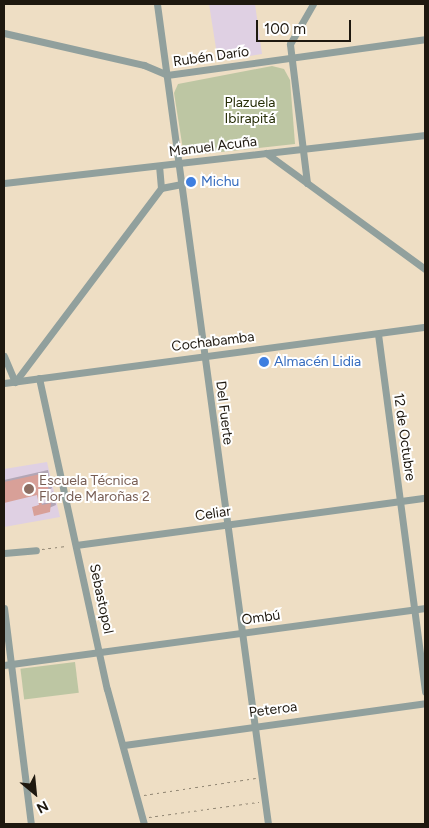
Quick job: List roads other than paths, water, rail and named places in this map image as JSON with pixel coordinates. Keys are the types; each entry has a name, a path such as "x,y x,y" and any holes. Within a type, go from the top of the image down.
{"street":[{"name":"Del Fuerte","path":"157,4 226,525 268,824"},
{"path":"307,184 290,40 313,4"},
{"name":"Rubén Darío","path":"4,33 144,65 167,75 291,59 425,38"},
{"name":"Manuel Acuña","path":"4,184 425,135"},
{"path":"266,153 425,269"},
{"path":"14,382 161,188 160,166"},
{"path":"161,188 182,184"},
{"name":"Cochabamba","path":"4,383 425,327"},
{"name":"12 de Octubre","path":"378,334 425,692"},
{"path":"4,356 14,382"},
{"name":"Sebastopol","path":"39,378 100,652 142,822"},
{"name":"Celiar","path":"76,545 425,498"},
{"path":"4,553 36,550"},
{"path":"4,608 7,665 31,824"},
{"name":"Ombú","path":"7,665 425,608"},
{"name":"Peteroa","path":"124,744 254,725 425,704"}],"place":[{"name":"Michu","path":"191,182"},
{"name":"Almacén Lidia","path":"264,362"},
{"name":"Escuela Técnica Flor de Maroñas 2","path":"29,489"}],"park label":[{"name":"Plazuela Ibirapitá","path":"250,112"}]}
